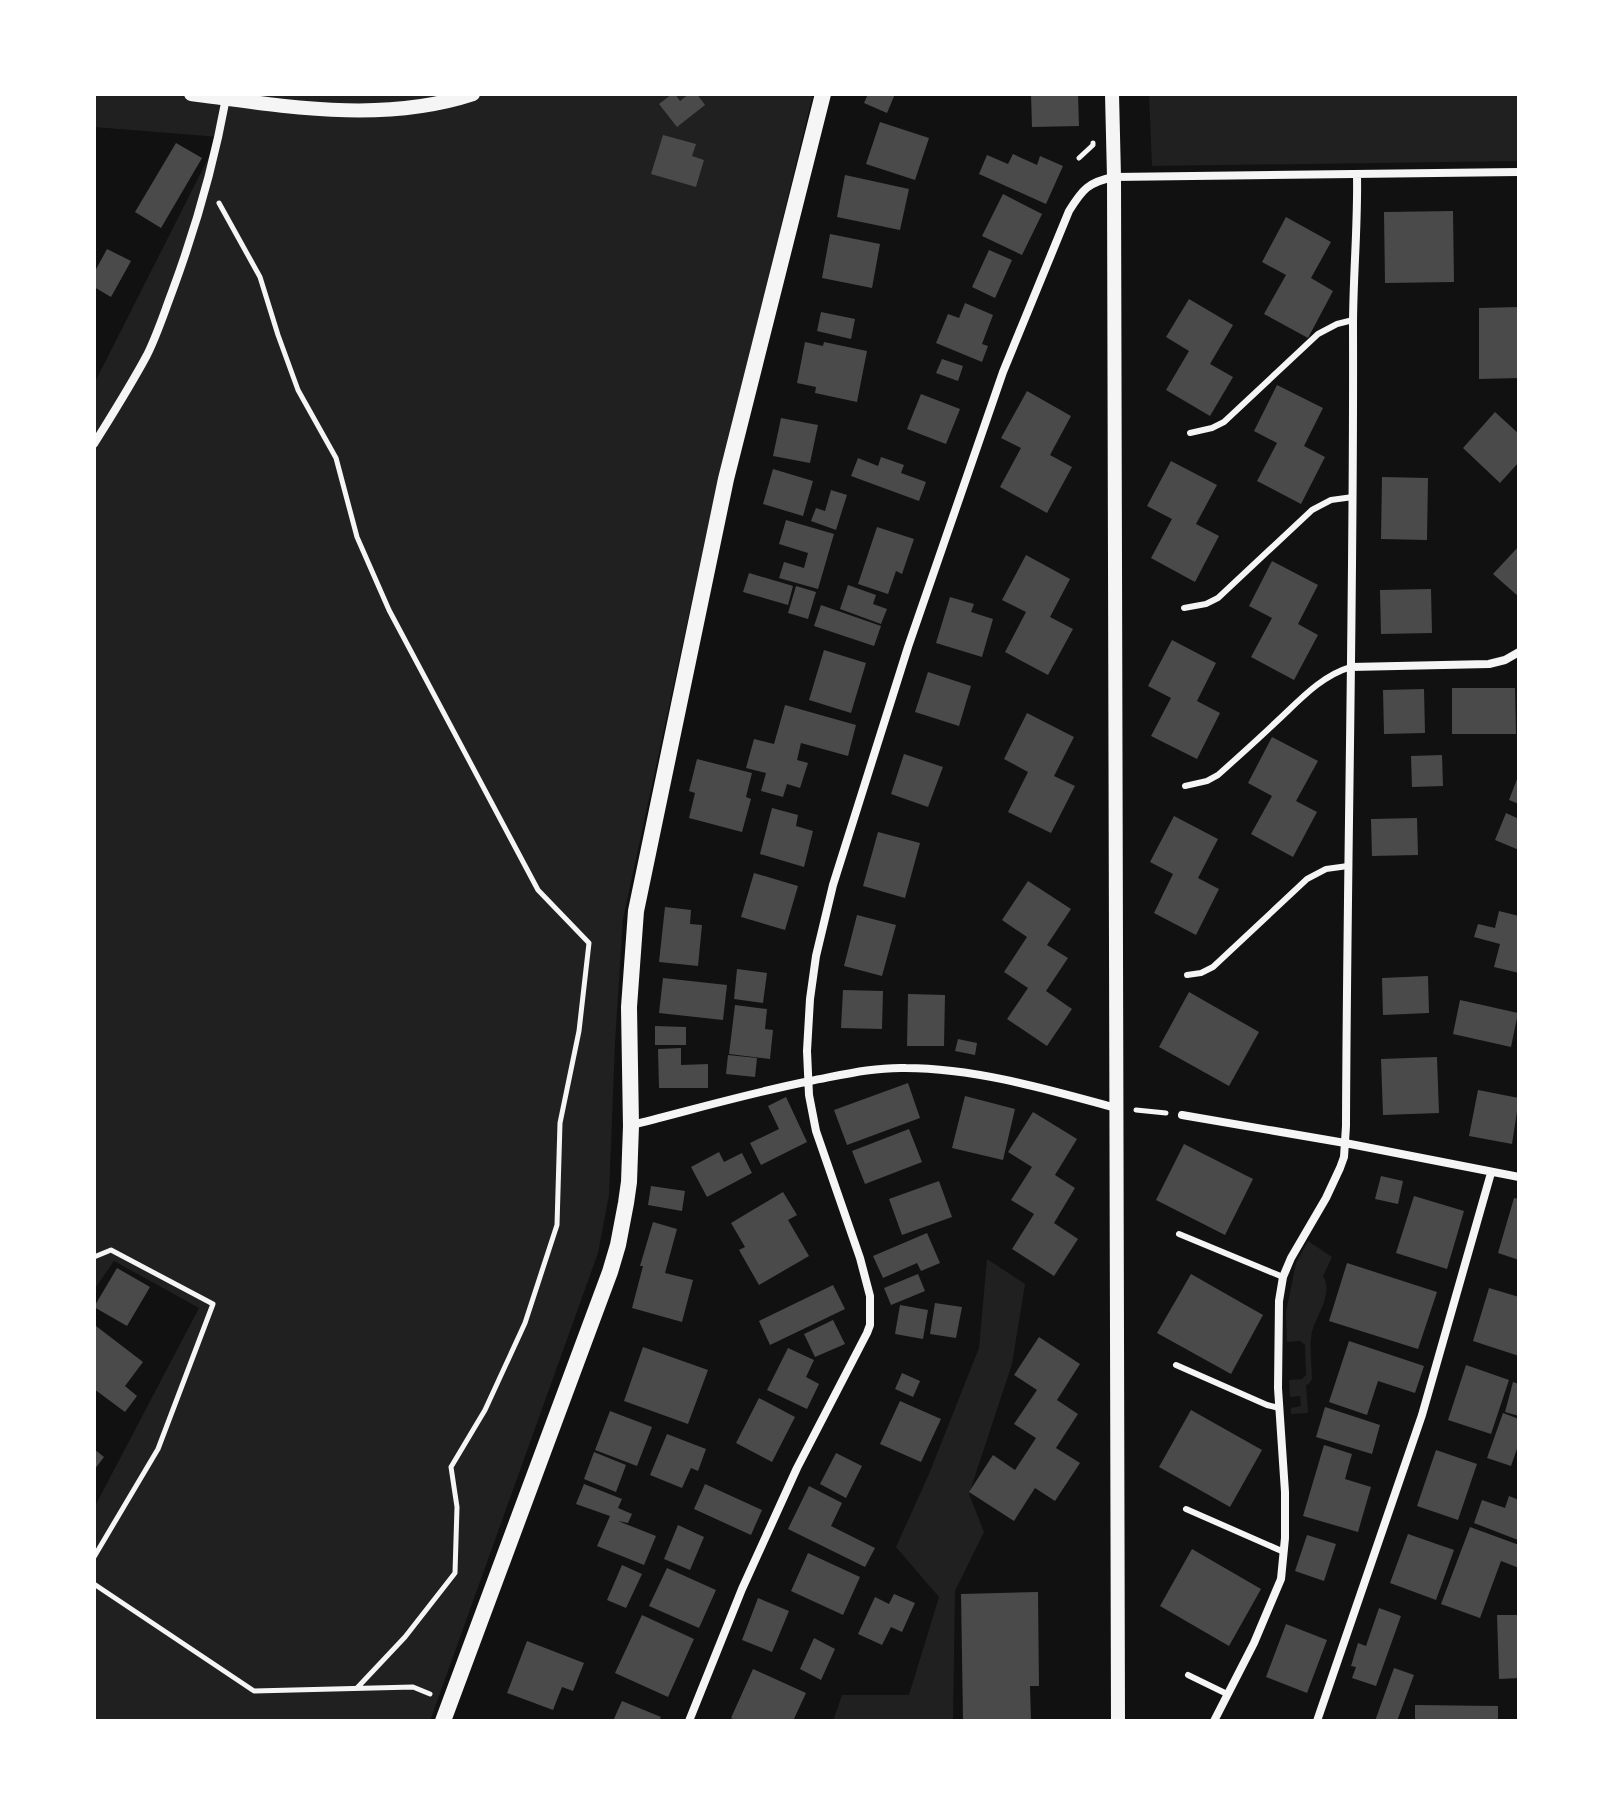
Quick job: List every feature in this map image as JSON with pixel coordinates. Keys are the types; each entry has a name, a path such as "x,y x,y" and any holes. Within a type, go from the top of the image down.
{"main road":[{"path":"443,1721 618,1245 626,1203 631,1126 629,1007 636,911 726,479 823,94"}],"street":[{"path":"191,94 325,109 393,110 473,94"},
{"path":"1112,94 1118,1721"},
{"path":"94,444 148,353 182,264 219,137 226,98"},
{"path":"689,1721 742,1589 797,1468 870,1325 870,1296 860,1258 812,1116 807,1051 816,956 833,885 908,647 1003,372 1069,211 1092,183 1114,177 1519,172"},
{"path":"1214,1721 1254,1643 1281,1579 1285,1492 1279,1408 1279,1301 1283,1277 1291,1258 1326,1198 1344,1157 1357,175"},
{"path":"1351,667 1489,664 1519,652"},
{"path":"631,1126 808,1081 873,1069 908,1067 1019,1084 1116,1108"},
{"path":"1182,1115 1519,1177"},
{"path":"1317,1721 1422,1415 1491,1173"}],"lane":[{"path":"1190,433 1224,422 1318,334 1353,320"},
{"path":"1184,608 1218,598 1312,510 1331,500 1353,497"},
{"path":"1185,786 1218,775 1304,695 1328,677 1351,667"},
{"path":"1187,975 1213,967 1307,879 1326,869 1348,866"},
{"path":"1179,1234 1283,1277"},
{"path":"1176,1365 1279,1408"},
{"path":"1186,1509 1284,1552"},
{"path":"1188,1675 1227,1694"}],"path":[{"path":"207,181 260,277 298,390 336,458 357,537 389,610 538,890 589,943 579,1031 560,1123 557,1225 525,1323 485,1410 451,1467 457,1507 455,1573 405,1637 357,1688"},
{"path":"1135,1110 1182,1115"},
{"path":"94,1257 111,1250 213,1304 158,1449 94,1557"},
{"path":"94,1584 254,1691 413,1687 450,1701"}],"shaded area":[{"path":"94,94 813,94 712,508 623,919 609,1195 598,1253 430,1721 94,1721 94,1508 199,1308 114,1261 94,1290 94,384 219,137 94,127"},
{"path":"1149,94 1519,94 1519,161 1152,166"},
{"path":"1308,1241 1332,1257 1323,1276 1325,1297 1312,1332 1312,1379 1306,1385 1308,1413 1291,1414 1291,1408 1301,1406 1300,1396 1290,1397 1289,1380 1302,1379 1306,1375 1305,1345 1300,1341 1287,1342 1286,1312 1296,1263"},
{"path":"987,1259 1025,1284 1012,1364 969,1494 984,1532 955,1591 953,1721 833,1721 842,1695 909,1695 939,1597 896,1547 979,1348"}],"building":[{"path":"672,94 680,101 689,94 697,94 705,105 677,127 659,104"},
{"path":"868,94 895,94 887,113 864,103"},
{"path":"1031,94 1078,94 1079,126 1032,127"},
{"path":"880,122 929,138 915,180 866,164"},
{"path":"663,135 696,144 692,156 704,160 696,187 651,174"},
{"path":"176,143 202,158 161,228 135,212"},
{"path":"1013,154 1037,165 1040,156 1063,166 1046,204 979,174 987,155 1008,164"},
{"path":"845,175 909,189 900,230 837,217"},
{"path":"1003,194 1042,214 1022,255 982,236"},
{"path":"1453,211 1454,282 1385,283 1384,212"},
{"path":"1286,217 1331,242 1311,278 1333,291 1308,338 1264,314 1286,275 1262,262"},
{"path":"830,234 880,244 872,288 822,278"},
{"path":"107,249 131,261 111,297 94,287 94,273"},
{"path":"989,250 1012,260 995,298 972,287"},
{"path":"1189,299 1233,325 1210,364 1233,377 1210,416 1166,390 1189,351 1166,337"},
{"path":"965,303 993,315 982,344 988,346 982,362 936,343 948,314 959,318"},
{"path":"1519,307 1519,378 1479,379 1479,308"},
{"path":"821,312 855,319 851,339 817,331"},
{"path":"805,342 823,346 824,342 867,351 857,402 815,393 816,387 797,383"},
{"path":"942,359 963,366 958,381 936,373"},
{"path":"1277,385 1323,408 1304,446 1325,457 1301,504 1257,481 1277,443 1254,431"},
{"path":"1027,391 1071,416 1050,455 1072,467 1047,513 1000,487 1021,448 1001,438"},
{"path":"921,394 960,409 946,444 907,429"},
{"path":"1495,412 1519,434 1519,462 1500,483 1463,448"},
{"path":"781,418 818,425 810,463 773,456"},
{"path":"881,457 904,465 901,473 926,482 919,501 851,476 858,458 878,466"},
{"path":"1171,461 1217,485 1196,524 1219,536 1195,582 1151,558 1172,519 1147,506"},
{"path":"773,469 813,481 803,516 763,504"},
{"path":"1382,477 1428,478 1427,540 1381,539"},
{"path":"831,490 847,495 836,530 811,521 816,508 825,511"},
{"path":"786,520 834,534 818,589 779,578 784,562 804,568 808,553 779,544"},
{"path":"877,527 914,539 902,574 896,571 888,594 858,584"},
{"path":"1519,546 1519,597 1493,574"},
{"path":"1026,555 1070,579 1050,617 1073,629 1048,675 1005,652 1026,612 1002,600"},
{"path":"1272,561 1318,585 1298,624 1318,635 1294,680 1251,657 1272,618 1249,606"},
{"path":"749,573 793,586 788,605 743,592"},
{"path":"848,585 876,595 873,604 887,609 881,624 840,609"},
{"path":"796,586 816,592 808,619 788,613"},
{"path":"1431,589 1432,633 1381,634 1380,590"},
{"path":"950,597 974,604 971,612 993,619 982,657 936,643"},
{"path":"821,605 881,626 874,646 814,626"},
{"path":"1172,640 1216,663 1197,701 1220,713 1197,759 1151,736 1171,698 1148,686"},
{"path":"824,650 866,663 851,713 809,700"},
{"path":"928,672 971,686 959,726 915,712"},
{"path":"1452,688 1515,688 1516,734 1452,734"},
{"path":"1424,689 1425,733 1384,734 1383,690"},
{"path":"785,705 856,725 848,756 801,743 797,760 808,763 800,788 787,784 783,797 761,791 766,773 746,768 754,739 774,744"},
{"path":"1027,713 1074,737 1054,776 1075,786 1051,833 1008,812 1028,772 1004,759"},
{"path":"1272,737 1318,761 1296,801 1317,812 1293,857 1251,834 1272,796 1248,783"},
{"path":"904,754 943,767 928,807 891,794"},
{"path":"1442,755 1443,786 1412,787 1411,756"},
{"path":"697,759 752,773 746,797 751,799 742,832 689,818 695,793 689,791"},
{"path":"1519,774 1519,804 1509,800"},
{"path":"772,808 798,815 796,826 813,831 804,867 760,854"},
{"path":"1506,813 1519,819 1519,850 1495,840"},
{"path":"1174,816 1218,839 1198,878 1219,889 1196,935 1154,913 1173,874 1150,862"},
{"path":"1417,818 1418,855 1372,856 1371,819"},
{"path":"878,832 920,843 905,898 863,886"},
{"path":"754,873 798,886 785,930 741,917"},
{"path":"1028,881 1071,909 1047,945 1068,958 1046,991 1072,1009 1047,1046 1007,1019 1028,988 1004,972 1027,937 1002,920"},
{"path":"665,907 691,910 690,924 702,925 698,966 659,962"},
{"path":"1499,911 1519,916 1519,973 1494,967 1500,944 1474,937 1478,924 1495,928"},
{"path":"857,915 896,925 882,976 844,966"},
{"path":"737,969 767,973 763,1003 734,999"},
{"path":"1428,976 1429,1013 1383,1015 1382,978"},
{"path":"663,978 727,985 723,1020 659,1013"},
{"path":"843,990 883,991 882,1029 841,1028"},
{"path":"1189,992 1259,1032 1229,1086 1159,1047"},
{"path":"908,994 945,995 944,1046 907,1046"},
{"path":"1460,1000 1518,1013 1511,1047 1453,1034"},
{"path":"735,1005 767,1009 765,1029 773,1030 770,1059 729,1054"},
{"path":"655,1026 686,1027 686,1045 655,1045"},
{"path":"958,1039 977,1043 975,1055 955,1051"},
{"path":"681,1048 681,1065 708,1064 708,1088 659,1088 658,1049"},
{"path":"728,1055 757,1058 755,1077 726,1074"},
{"path":"1437,1057 1439,1113 1383,1115 1381,1059"},
{"path":"908,1083 920,1118 847,1145 834,1110"},
{"path":"1478,1090 1519,1098 1512,1144 1469,1136"},
{"path":"965,1096 1015,1109 1003,1160 952,1148"},
{"path":"786,1097 807,1142 761,1165 750,1143 779,1129 768,1106"},
{"path":"1033,1112 1077,1139 1055,1175 1075,1188 1054,1223 1078,1239 1054,1276 1012,1249 1034,1214 1011,1200 1032,1167 1008,1152"},
{"path":"909,1129 922,1162 865,1184 852,1151"},
{"path":"1184,1144 1253,1179 1225,1235 1156,1200"},
{"path":"719,1152 724,1162 742,1153 752,1173 707,1197 691,1167"},
{"path":"1381,1176 1403,1181 1398,1204 1375,1199"},
{"path":"939,1181 952,1217 902,1235 889,1199"},
{"path":"651,1186 685,1191 682,1211 648,1205"},
{"path":"783,1192 797,1215 788,1220 809,1256 759,1285 739,1250 745,1247 731,1223"},
{"path":"1414,1196 1464,1211 1447,1269 1396,1253"},
{"path":"1514,1198 1519,1199 1519,1260 1498,1253"},
{"path":"653,1222 677,1229 665,1273 693,1280 682,1322 632,1308"},
{"path":"927,1233 940,1263 921,1271 917,1263 883,1278 873,1256"},
{"path":"1347,1263 1437,1292 1418,1349 1329,1321"},
{"path":"117,1268 150,1287 127,1326 94,1307"},
{"path":"918,1274 925,1291 891,1305 884,1288"},
{"path":"1191,1274 1263,1315 1231,1374 1157,1333"},
{"path":"833,1285 845,1309 770,1345 759,1321"},
{"path":"1489,1288 1519,1297 1519,1356 1473,1341"},
{"path":"935,1303 962,1307 956,1338 930,1334"},
{"path":"900,1305 928,1310 923,1339 895,1334"},
{"path":"833,1320 845,1344 815,1357 804,1334"},
{"path":"96,1326 143,1362 125,1386 137,1396 125,1412 94,1389"},
{"path":"1039,1337 1080,1364 1057,1400 1078,1414 1056,1448 1080,1463 1055,1501 1035,1488 1014,1521 969,1492 993,1455 1015,1470 1036,1438 1014,1424 1037,1390 1014,1375"},
{"path":"1349,1341 1424,1366 1415,1393 1378,1381 1367,1415 1329,1402"},
{"path":"643,1347 708,1370 688,1424 624,1401"},
{"path":"788,1348 814,1360 806,1377 819,1384 807,1409 767,1390"},
{"path":"1466,1365 1509,1380 1491,1434 1448,1420"},
{"path":"902,1373 920,1381 913,1397 895,1389"},
{"path":"1513,1382 1519,1384 1519,1416 1505,1412"},
{"path":"759,1398 795,1417 772,1462 736,1443"},
{"path":"900,1401 941,1419 921,1462 880,1444"},
{"path":"1325,1407 1380,1425 1372,1454 1316,1437"},
{"path":"1191,1410 1262,1450 1230,1507 1159,1467"},
{"path":"610,1411 652,1427 637,1466 595,1450"},
{"path":"1503,1413 1519,1419 1519,1443 1511,1466 1487,1458"},
{"path":"667,1434 706,1449 698,1471 691,1468 682,1488 650,1475"},
{"path":"1324,1445 1352,1454 1345,1479 1371,1487 1358,1532 1303,1516"},
{"path":"94,1449 104,1457 94,1470"},
{"path":"1436,1450 1477,1464 1458,1520 1417,1506"},
{"path":"594,1452 626,1465 616,1492 584,1479"},
{"path":"836,1453 862,1466 846,1498 820,1484"},
{"path":"584,1484 622,1499 618,1508 632,1514 628,1523 618,1521 656,1536 644,1565 597,1546 610,1516 576,1504"},
{"path":"705,1484 762,1510 751,1535 694,1509"},
{"path":"809,1486 842,1503 831,1526 875,1548 865,1567 788,1529"},
{"path":"1509,1496 1519,1500 1518,1540 1474,1523 1482,1500 1505,1508"},
{"path":"678,1525 704,1537 690,1570 664,1559"},
{"path":"1470,1527 1519,1545 1519,1568 1501,1561 1480,1618 1441,1604"},
{"path":"1408,1534 1454,1550 1436,1600 1390,1583"},
{"path":"1307,1535 1336,1544 1324,1581 1295,1571"},
{"path":"1192,1549 1261,1589 1229,1646 1160,1606"},
{"path":"808,1553 860,1577 843,1615 791,1591"},
{"path":"622,1565 642,1574 626,1608 607,1600"},
{"path":"667,1568 716,1590 699,1628 649,1606"},
{"path":"1038,1592 1039,1686 1030,1686 1031,1721 963,1719 961,1594"},
{"path":"894,1594 915,1603 902,1632 891,1627 882,1645 858,1634 875,1597 889,1604"},
{"path":"758,1598 789,1611 772,1652 742,1640"},
{"path":"1379,1608 1401,1616 1376,1686 1352,1678 1356,1667 1351,1666 1358,1643 1366,1646"},
{"path":"642,1615 694,1639 668,1697 615,1673"},
{"path":"1497,1615 1519,1615 1519,1678 1499,1679"},
{"path":"1286,1624 1327,1640 1307,1693 1266,1677"},
{"path":"814,1638 835,1649 821,1680 800,1669"},
{"path":"527,1641 584,1663 573,1691 562,1687 553,1710 507,1693"},
{"path":"1394,1668 1414,1675 1397,1721 1375,1721"},
{"path":"753,1669 806,1693 793,1721 737,1721 731,1718"},
{"path":"622,1701 661,1717 659,1721 613,1721"},
{"path":"1415,1705 1498,1706 1498,1721 1415,1721"}]}
